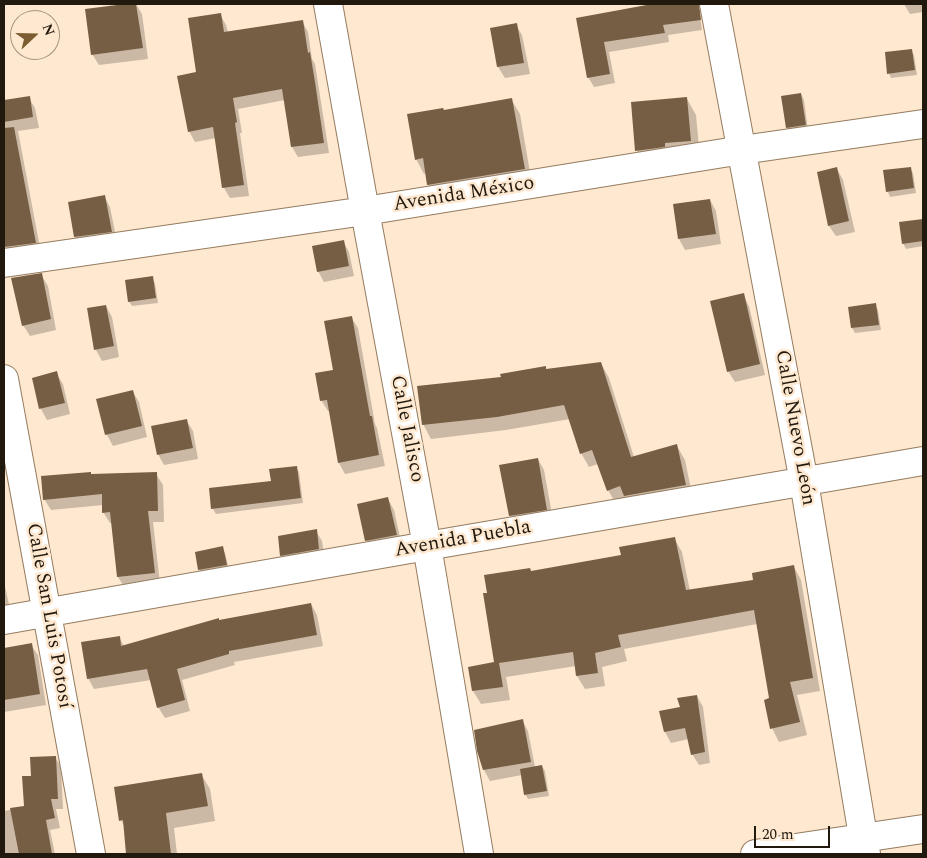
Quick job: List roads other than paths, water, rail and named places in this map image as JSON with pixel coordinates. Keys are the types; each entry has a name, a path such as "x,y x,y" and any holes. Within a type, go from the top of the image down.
{"street":[{"name":"Calle Jalisco","path":"328,4 427,546 479,854"},
{"name":"Calle Nuevo León","path":"714,4 804,482 865,846"},
{"name":"Avenida México","path":"4,263 365,211 742,150 923,124"},
{"name":"Calle San Luis Potosí","path":"4,379 91,854"},
{"name":"Avenida Puebla","path":"4,620 923,462"},
{"path":"755,854 865,846 923,829"}]}
